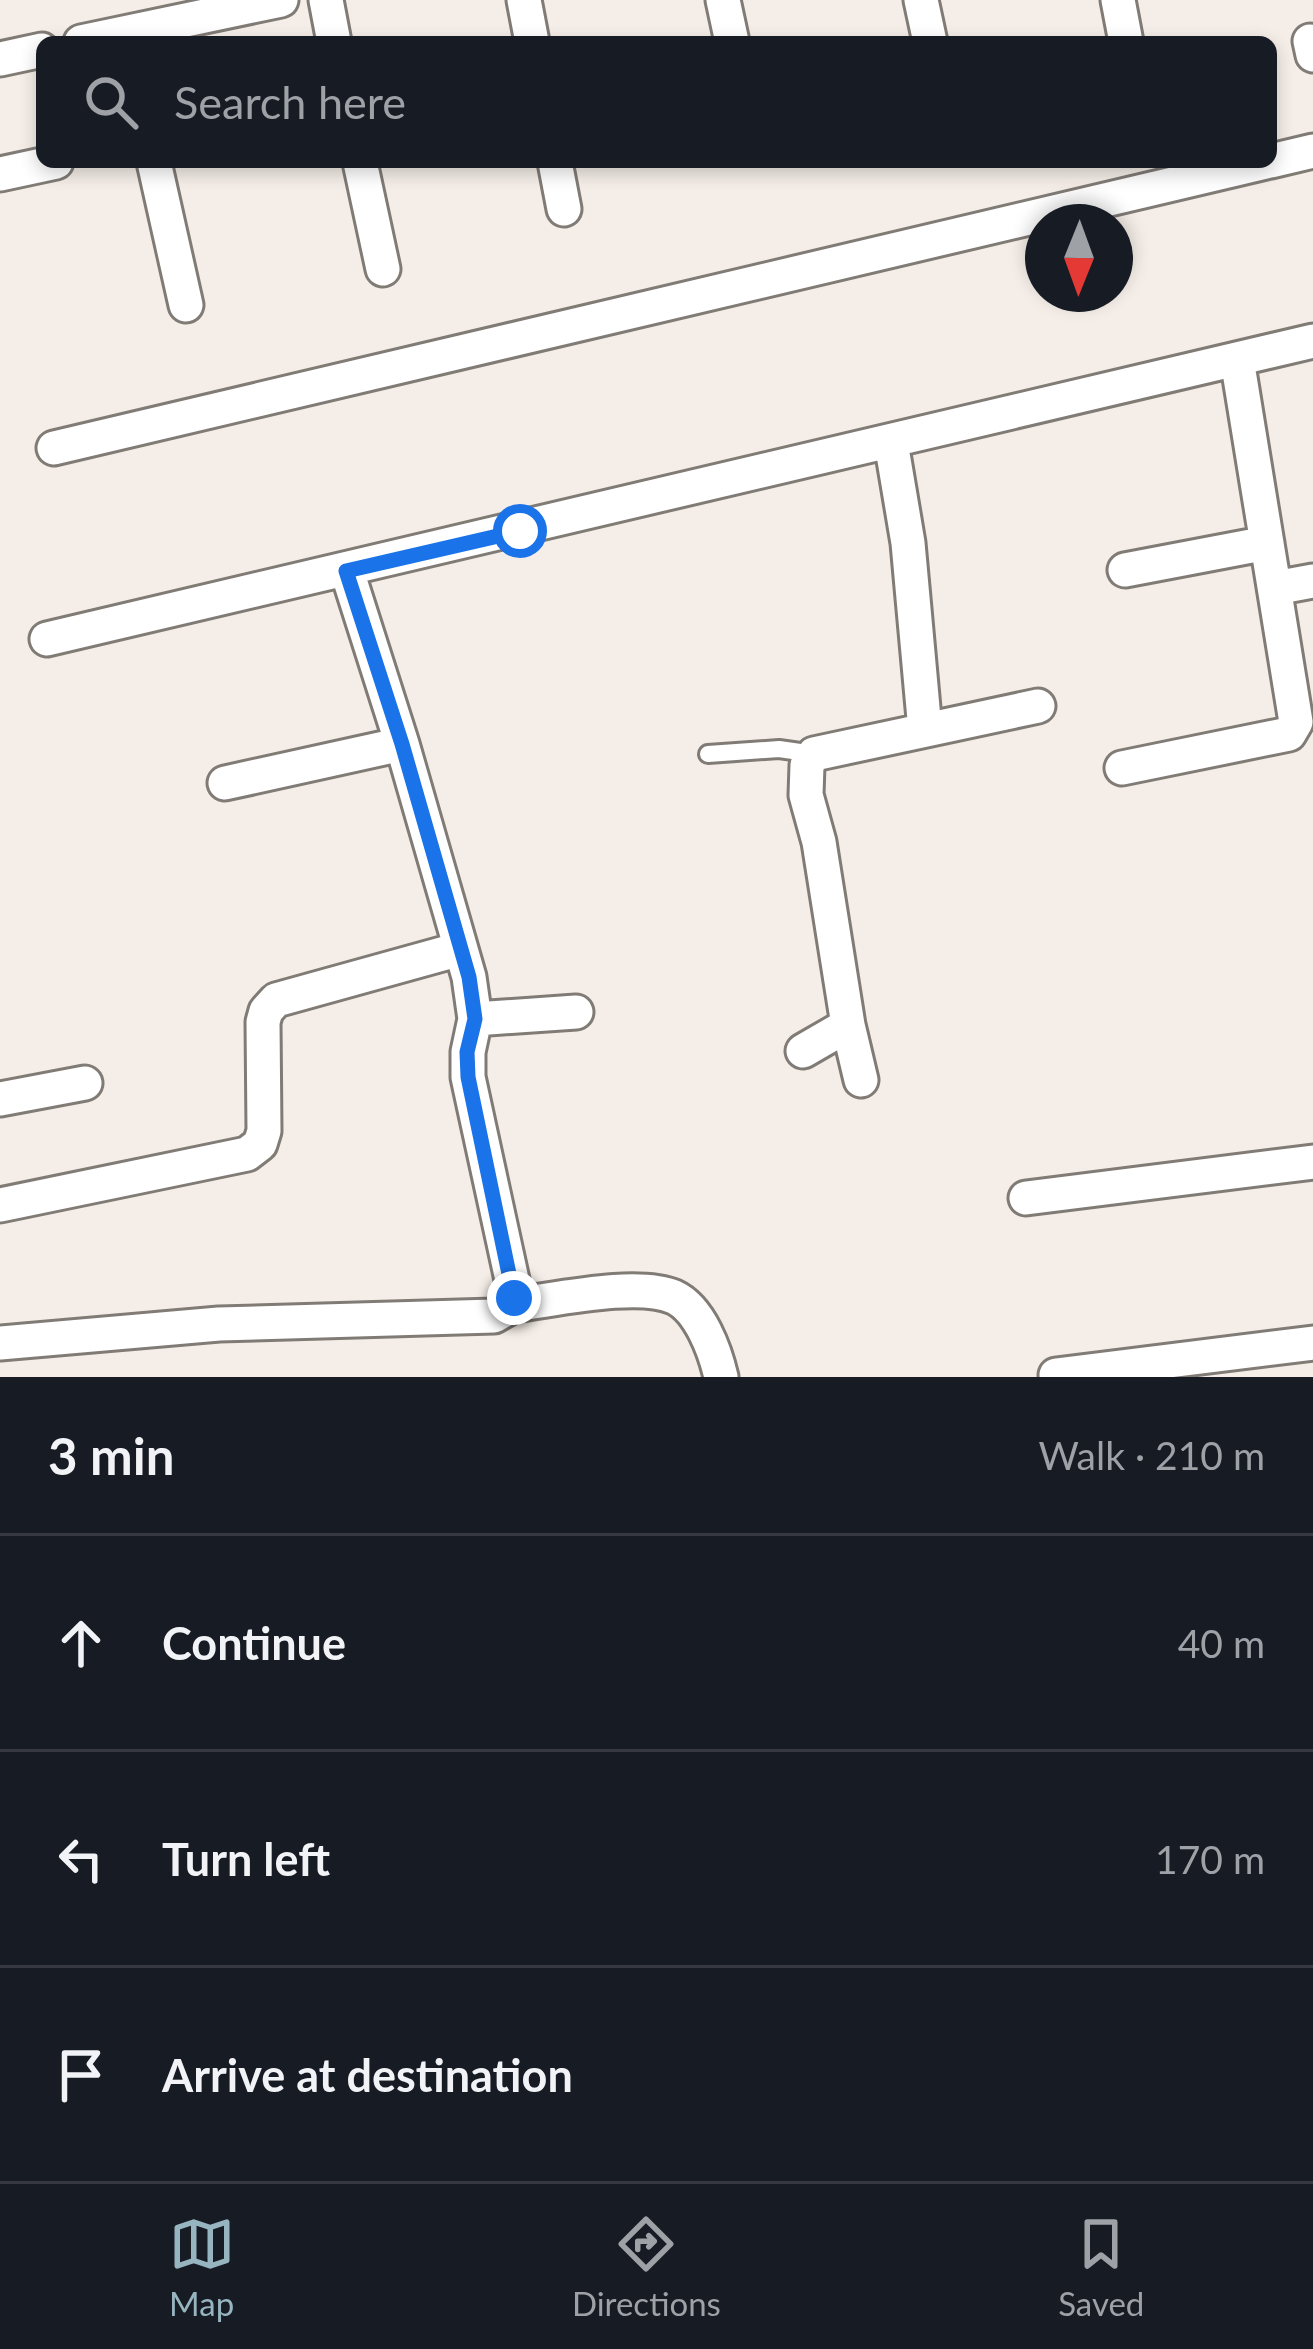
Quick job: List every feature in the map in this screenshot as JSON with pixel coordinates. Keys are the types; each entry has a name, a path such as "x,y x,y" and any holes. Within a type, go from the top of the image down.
{"street":[{"path":"132,36 281,0"},
{"path":"326,0 333,36"},
{"path":"524,0 531,36"},
{"path":"723,0 731,36"},
{"path":"921,0 930,36"},
{"path":"1118,0 1125,36"},
{"path":"0,59 36,51"},
{"path":"1277,159 1313,151"},
{"path":"0,174 36,166"},
{"path":"155,168 186,304"},
{"path":"361,168 383,269"},
{"path":"556,168 564,209"},
{"path":"54,448 1239,168"},
{"path":"47,639 1313,341"},
{"path":"1122,768 1289,734 1296,722 1238,359"},
{"path":"891,442 908,543 926,730"},
{"path":"1125,570 1267,543"},
{"path":"346,571 402,744 460,950 475,1019 467,1052 468,1077 514,1289 513,1305"},
{"path":"1275,588 1313,581"},
{"path":"861,1081 819,842 806,795 807,765 814,754 1038,706"},
{"path":"226,783 402,744"},
{"path":"0,1205 247,1154 260,1144 265,1131 262,1022 276,1000 460,950"},
{"path":"475,1019 576,1012"},
{"path":"803,1051 848,1025"},
{"path":"0,1099 85,1083"},
{"path":"1026,1198 1313,1162"},
{"path":"8,1343 219,1324 494,1316 513,1305 654,1292 678,1298 697,1318 721,1377"},
{"path":"1056,1375 1313,1343"}],"lane":[{"path":"708,754 779,749 814,754"}],"route":[{"path":"514,1298 468,1077 467,1052 475,1019 469,977 346,571 520,531"}]}
